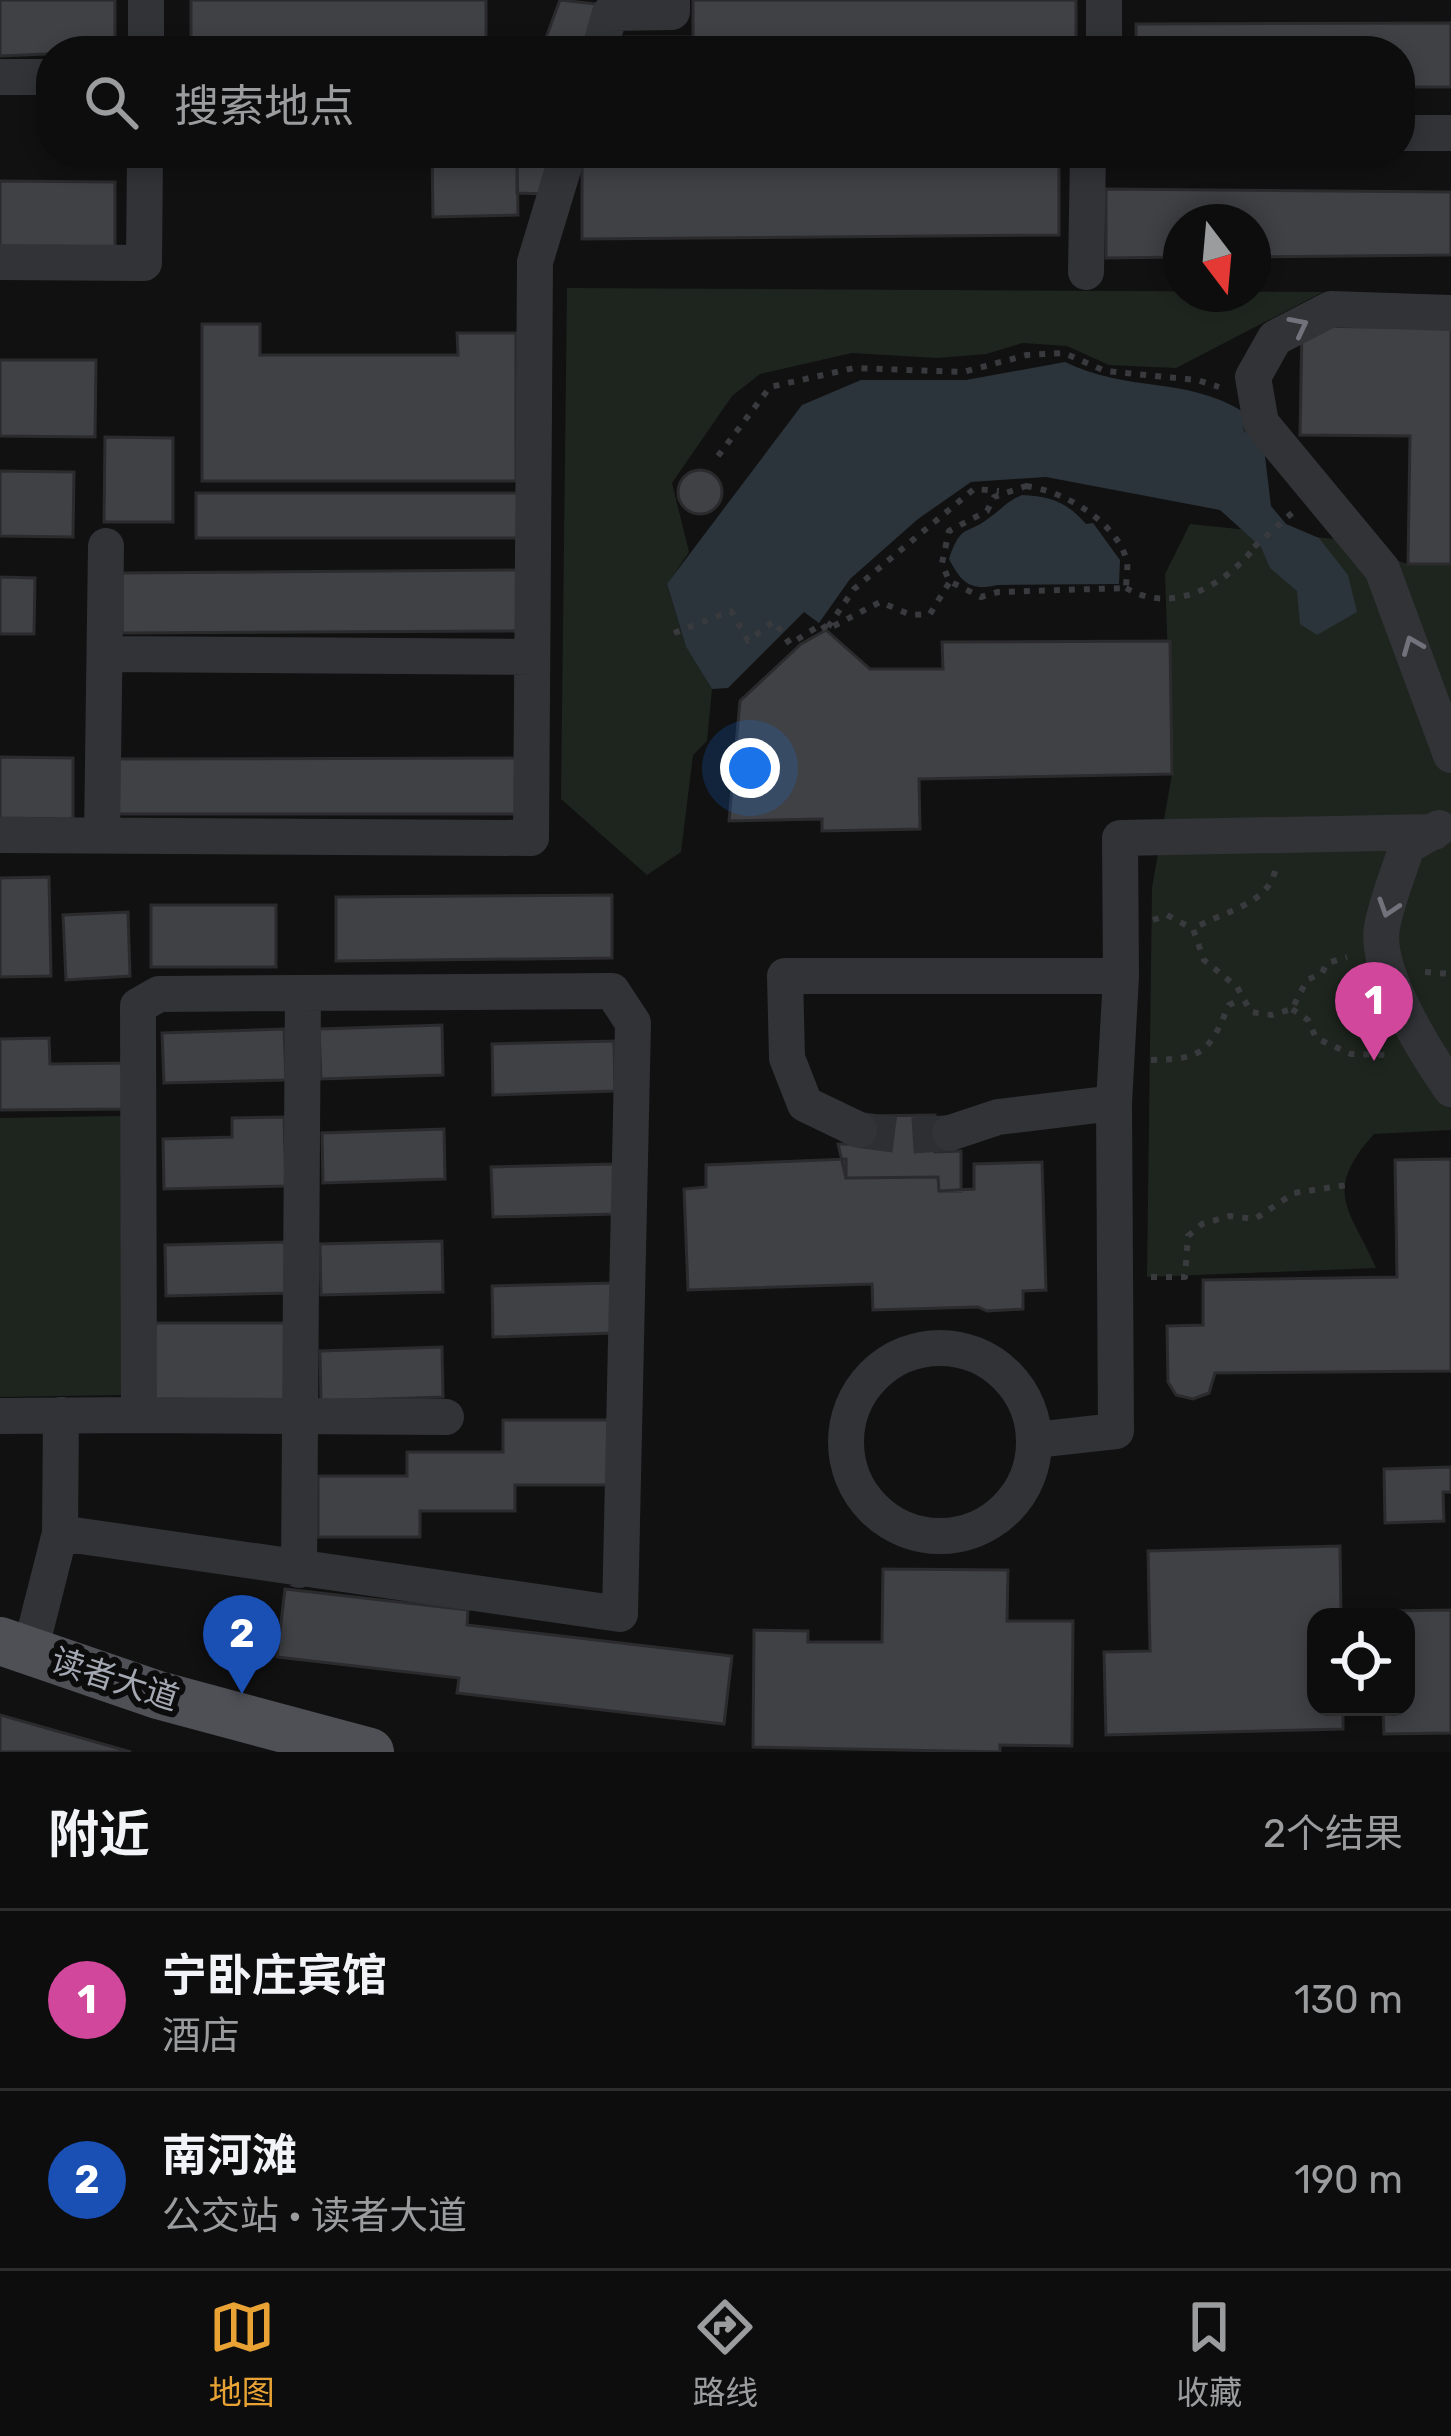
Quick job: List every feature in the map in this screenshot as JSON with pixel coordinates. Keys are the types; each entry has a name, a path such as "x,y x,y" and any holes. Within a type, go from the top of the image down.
{"main road":[{"name":"读者大道","path":"15,1646 158,1695 370,1752"}],"street":[{"path":"146,0 146,36"},
{"path":"603,36 610,13 672,12 672,0"},
{"path":"1104,0 1104,36"},
{"path":"0,77 36,77"},
{"path":"1415,133 1451,133"},
{"path":"0,262 144,263 146,168"},
{"path":"0,835 530,838 535,262 563,168"},
{"path":"1086,272 1088,168"},
{"path":"1451,313 1331,309 1275,338 1253,377 1261,423 1382,569 1451,755"},
{"path":"102,836 106,546"},
{"path":"105,654 532,657"},
{"path":"1035,1439 1116,1431 1114,1103 1121,976 1120,838 1291,835 1443,825"},
{"path":"1443,825 1408,846 1380,931 1386,960 1428,1055 1451,1089"},
{"path":"859,1130 805,1104 788,1058 785,976 1121,976"},
{"path":"60,1533 620,1614 633,1023 612,991 159,994 138,1006 139,1415"},
{"path":"299,1570 303,993"},
{"path":"950,1133 998,1117 1114,1103"},
{"path":"932,1348 963,1350 991,1362 1022,1396 1035,1439 1030,1471 1016,1499 993,1521 948,1535 902,1528 875,1511 856,1486 846,1456 847,1425 857,1396 877,1372 902,1355 932,1348"},
{"path":"15,1646 60,1533 61,1415"},
{"path":"0,1416 446,1417"}],"path":[{"path":"718,456 770,388 854,368 963,372 1027,355 1064,353 1105,371 1197,380 1257,400"},
{"path":"826,630 854,589 974,489 1045,489 1099,518 1127,559 1126,588"},
{"path":"1004,491 994,497 987,512 949,531 941,562 950,581 981,597 998,592 1126,588 1160,602 1188,596 1237,569 1297,508"},
{"path":"826,630 880,602 911,615 930,614 950,581"},
{"path":"674,633 731,611 748,640 774,621 790,644 822,624 826,630"},
{"path":"1193,929 1254,901 1272,885 1291,835"},
{"path":"1152,921 1167,915 1193,929 1204,961 1237,987 1251,1012 1272,1015 1292,1009 1307,980 1322,973 1327,963 1354,955 1386,960"},
{"path":"1148,1060 1202,1053 1219,1036 1229,1005 1242,999"},
{"path":"1292,1009 1308,1020 1316,1038 1351,1054 1428,1055"},
{"path":"1115,1278 1185,1277 1188,1236 1202,1224 1230,1216 1255,1219 1294,1193 1347,1185"}],"shaded area":[{"path":"567,288 1163,291 1163,312 1271,312 1271,292 1323,292 1176,368 1109,365 1067,346 1023,343 986,354 937,358 852,353 760,374 732,396 672,483 689,552 667,585 686,647 712,689 707,741 693,755 681,852 647,875 561,799"},
{"path":"1065,362 1112,378 1199,393 1242,411 1244,431 1264,448 1271,506 1286,524 1319,538 1348,575 1357,612 1317,635 1300,624 1297,591 1270,568 1261,547 1220,510 1046,477 971,482 918,519 850,579 819,623 804,612 728,688 712,689 686,647 667,584 802,405 861,380 966,380"},
{"path":"1022,495 1057,502 1086,524 1093,523 1120,560 1119,584 981,587 963,580 949,559 958,540"},
{"path":"1190,524 1344,540 1407,564 1451,564 1451,1130 1374,1134 1348,1172 1345,1187 1350,1216 1376,1268 1147,1277 1152,888 1172,774 1165,574"},
{"path":"121,1116 125,1395 0,1397 0,1118"}],"building":[{"path":"0,0 115,0 115,36 36,36 36,54 0,56"},
{"path":"191,0 486,0 486,36 191,36"},
{"path":"560,0 596,4 587,36 547,36"},
{"path":"693,0 1076,0 1076,36 693,36"},
{"path":"1451,23 1451,87 1415,87 1415,36 1136,36 1136,24"},
{"path":"432,168 517,168 518,215 433,217"},
{"path":"517,168 552,168 545,194 517,193"},
{"path":"582,168 1059,168 1059,235 582,239"},
{"path":"0,181 115,182 115,247 0,247"},
{"path":"1106,189 1451,192 1451,255 1271,257 1271,204 1163,204 1163,257 1106,258"},
{"path":"202,324 260,324 260,355 458,355 457,333 516,333 516,481 202,481"},
{"path":"1302,326 1451,328 1451,564 1408,564 1410,436 1300,435"},
{"path":"0,360 96,360 95,437 0,436"},
{"path":"105,437 173,438 173,522 104,522"},
{"path":"700,470 715,477 722,492 715,507 700,514 685,507 678,492 685,477"},
{"path":"0,471 74,472 73,537 0,536"},
{"path":"196,493 519,493 519,538 196,538"},
{"path":"519,570 520,631 122,633 122,573"},
{"path":"0,577 35,578 34,634 0,634"},
{"path":"826,630 870,669 943,669 942,642 1170,641 1172,774 919,779 920,829 822,831 822,819 729,821 740,701 801,644"},
{"path":"0,757 73,758 73,819 0,818"},
{"path":"521,758 521,814 117,814 117,759"},
{"path":"49,877 51,976 0,977 0,878"},
{"path":"612,895 612,958 336,961 336,897"},
{"path":"151,905 276,905 276,967 151,967"},
{"path":"128,912 130,976 66,980 63,915"},
{"path":"442,1025 443,1075 321,1079 319,1029"},
{"path":"284,1029 286,1080 164,1083 162,1033"},
{"path":"49,1038 50,1064 129,1063 129,1109 0,1110 0,1039"},
{"path":"614,1041 615,1091 493,1095 492,1044"},
{"path":"935,1115 935,1152 961,1151 961,1191 939,1191 938,1177 846,1178 838,1144 863,1144 863,1116"},
{"path":"284,1117 286,1186 164,1189 163,1139 232,1137 232,1118"},
{"path":"444,1129 445,1179 323,1183 322,1133"},
{"path":"846,1159 846,1178 938,1177 939,1191 974,1189 974,1164 1042,1162 1046,1290 1023,1291 1023,1309 987,1311 978,1307 873,1310 872,1284 688,1290 684,1189 706,1187 706,1165"},
{"path":"1451,1159 1451,1371 1215,1373 1209,1393 1193,1399 1176,1395 1168,1382 1167,1326 1203,1325 1203,1280 1397,1277 1395,1160"},
{"path":"614,1164 615,1214 493,1217 491,1167"},
{"path":"442,1241 443,1292 321,1295 320,1244"},
{"path":"287,1242 288,1293 166,1296 165,1245"},
{"path":"614,1283 615,1333 493,1337 492,1286"},
{"path":"155,1323 286,1323 286,1402 154,1403"},
{"path":"442,1347 443,1397 321,1401 320,1351"},
{"path":"503,1420 612,1420 612,1485 515,1485 515,1511 420,1511 420,1537 318,1537 318,1476 407,1476 407,1452 503,1452"},
{"path":"1451,1467 1451,1492 1443,1492 1444,1521 1385,1523 1384,1469"},
{"path":"1340,1546 1341,1608 1307,1608 1307,1716 1343,1716 1343,1729 1106,1735 1104,1652 1150,1651 1148,1551"},
{"path":"883,1569 1008,1570 1007,1621 1073,1621 1072,1746 1000,1745 1000,1752 753,1747 754,1630 808,1631 808,1642 882,1642"},
{"path":"285,1589 468,1610 467,1625 732,1656 724,1724 457,1693 459,1678 277,1657"},
{"path":"1451,1610 1451,1733 1384,1734 1383,1716 1415,1716 1415,1611"},
{"path":"0,1715 131,1752 0,1752"}],"tunnel":[{"path":"859,1130 906,1136 950,1133"}],"place":[{"name":"宁卧庄宾馆","path":"1374,1061"},
{"name":"南河滩","path":"242,1694"}]}
